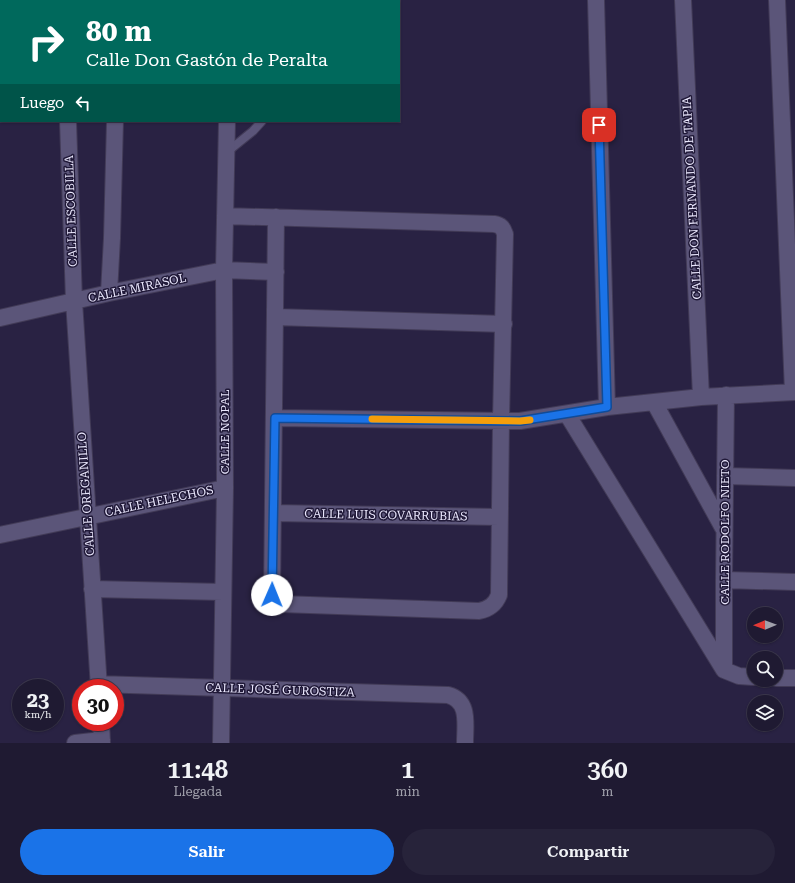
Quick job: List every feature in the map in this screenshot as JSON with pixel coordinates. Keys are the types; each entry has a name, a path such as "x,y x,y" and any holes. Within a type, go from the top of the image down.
{"street":[{"path":"596,0 607,407"},
{"name":"CALLE DON FERNANDO DE TAPIA","path":"683,0 701,397"},
{"path":"275,418 520,421 607,407 701,397 794,392 777,0"},
{"name":"CALLE ESCOBILLA","path":"68,122 74,301"},
{"path":"109,293 115,122"},
{"name":"CALLE NOPAL","path":"221,743 225,488 224,270 227,122"},
{"path":"225,216 276,217 494,224 504,228 504,324 499,517 499,595 496,602 486,610 478,611 281,604 274,602 272,595 276,217"},
{"name":"CALLE MIRASOL","path":"0,318 109,293 224,270 276,272"},
{"name":"CALLE OREGANILLO","path":"74,301 98,679"},
{"path":"275,317 504,324"},
{"name":"CALLE RODOLFO NIETO","path":"724,670 726,395"},
{"path":"654,402 724,529"},
{"path":"567,414 724,670 739,676 747,677"},
{"path":"725,476 795,478"},
{"name":"CALLE HELECHOS","path":"0,535 225,488"},
{"name":"CALLE LUIS COVARRUBIAS","path":"274,513 499,517"},
{"path":"724,580 795,582"},
{"path":"92,589 223,592"},
{"path":"783,678 795,678"},
{"name":"CALLE JOSÉ GUROSTIZA","path":"124,686 448,695 455,697 460,701 464,709 465,743"},
{"path":"75,743 102,741 101,731"}],"lane":[{"path":"227,152 253,131 261,122"}],"slow traffic":[{"path":"372,419 530,420"}],"route":[{"path":"272,595 275,418 520,421 607,407 599,125"}]}
